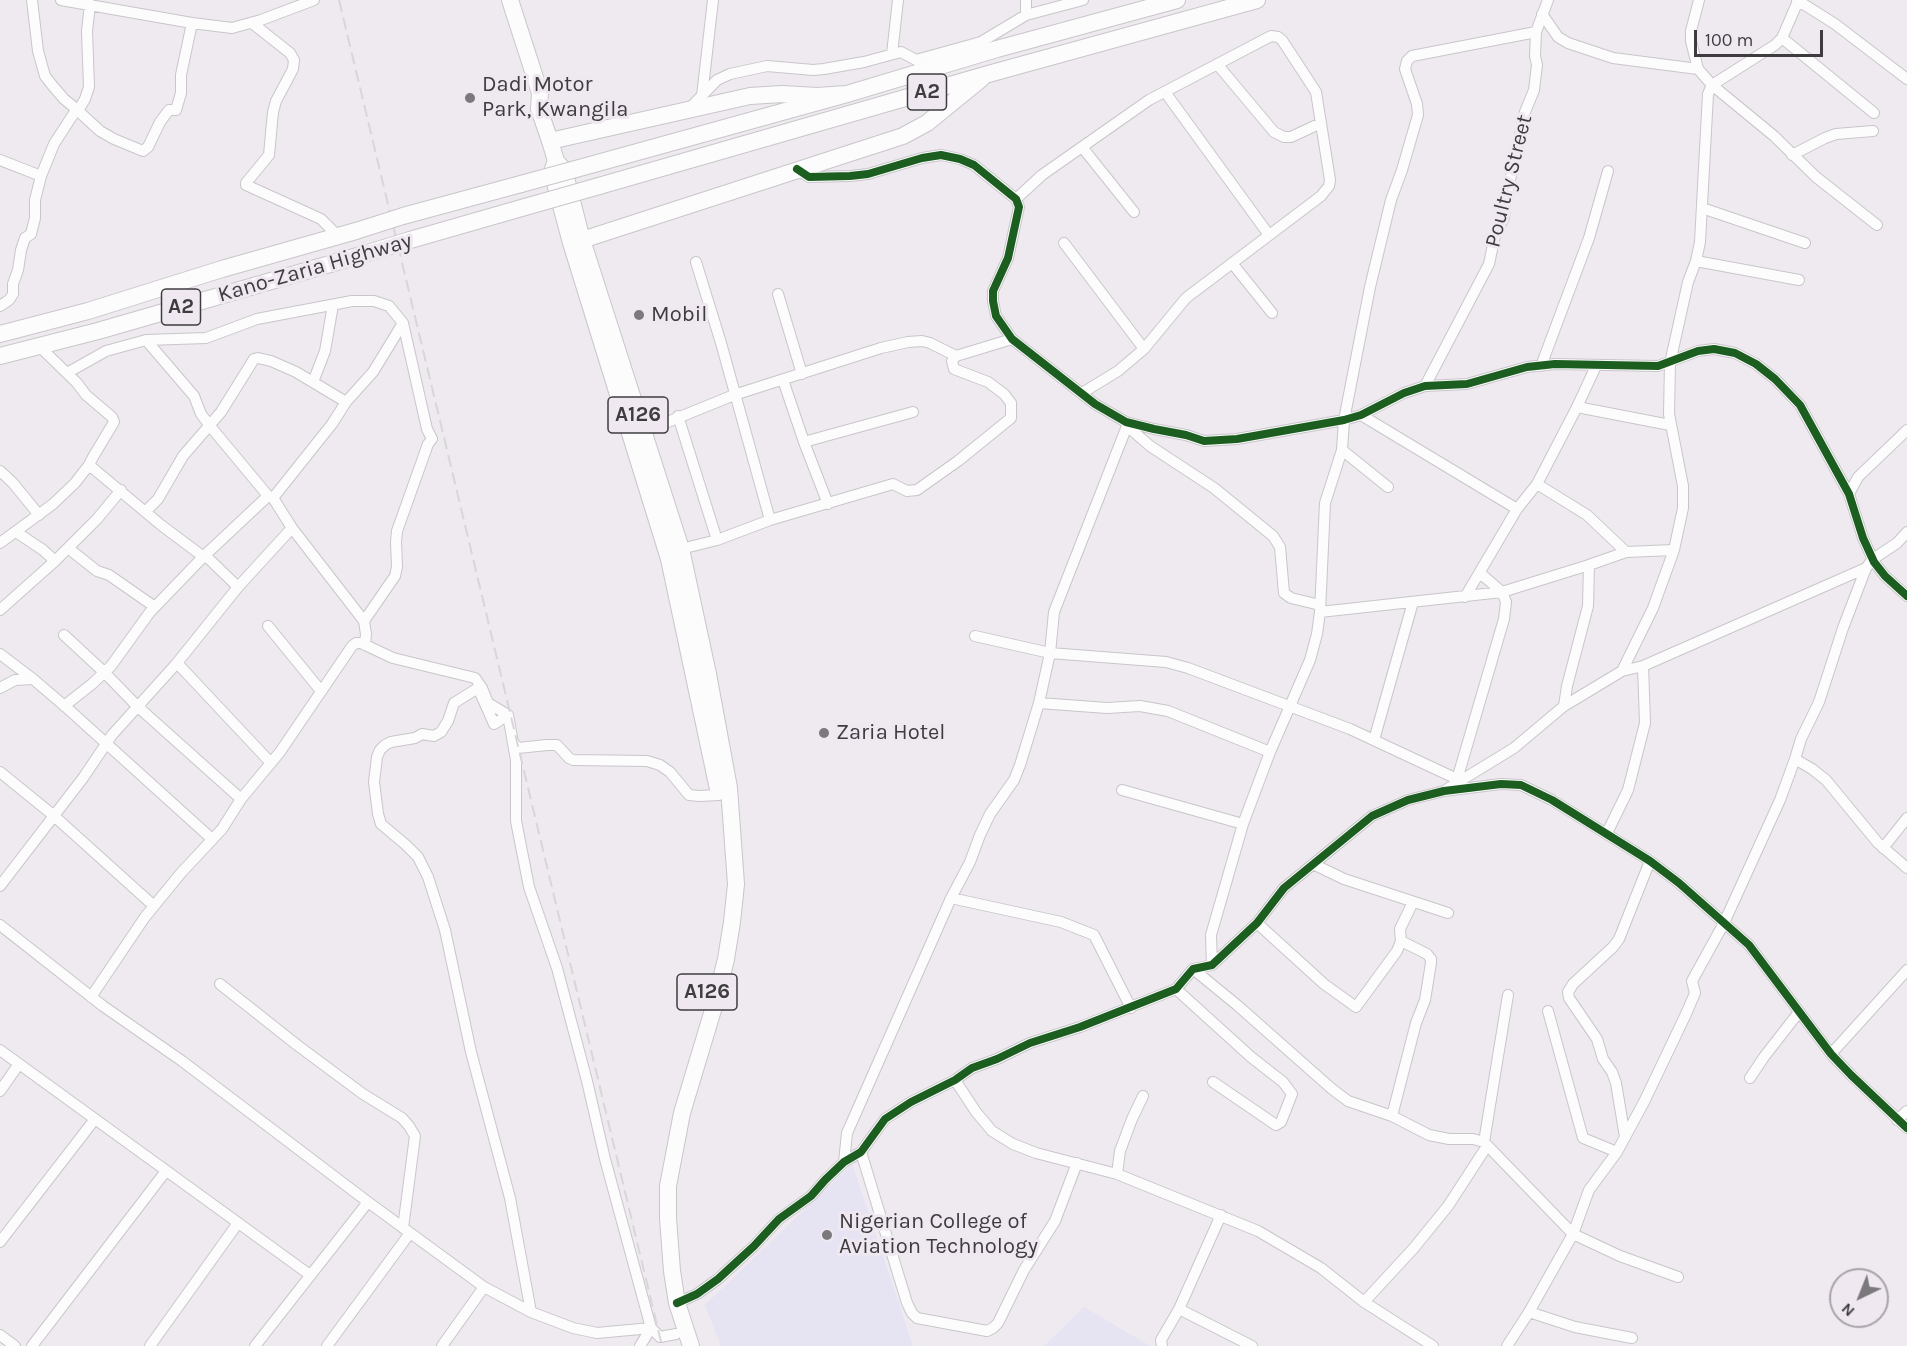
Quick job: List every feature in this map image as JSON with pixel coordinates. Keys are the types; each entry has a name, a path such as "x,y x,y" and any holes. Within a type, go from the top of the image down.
{"main road":[{"path":"499,0 530,98 539,109 550,141 750,96 847,94"},
{"path":"510,0 540,93 539,109"},
{"name":"A2","path":"738,124 1177,0"},
{"name":"A2","path":"745,144 1257,0"},
{"path":"582,240 915,130 941,114 976,82 992,73"},
{"path":"738,124 745,144"},
{"name":"Kano-Zaria Highway","path":"0,334 46,323 403,216 738,124"},
{"name":"A126","path":"550,141 556,161 564,170 582,240 681,549 710,684 729,788 736,884 726,959 682,1113 668,1186 672,1271 677,1303 691,1346"},
{"name":"Kano-Zaria Highway","path":"0,356 40,347 745,144"},
{"name":"A126","path":"556,161 552,172 571,243 669,559 719,795 726,879 722,925 713,973 672,1111 659,1183 661,1268 678,1340"}],"street":[{"path":"32,0 38,51 45,76 64,99 100,131 143,151 148,147 164,116 169,110 176,110 181,93 181,75 192,23"},
{"path":"61,0 232,28 314,0"},
{"path":"702,96 713,0"},
{"path":"892,54 898,0"},
{"path":"1026,0 1026,15"},
{"path":"688,109 717,80 751,68 766,66 824,69 901,52 916,60 981,42 1026,15 1083,0"},
{"name":"Poultry Street","path":"1425,386 1489,264 1496,235 1504,218 1505,203 1525,112 1534,90 1537,65 1536,32 1548,0"},
{"path":"1699,0 1691,31 1698,69 1712,85 1774,136 1816,177 1876,225"},
{"path":"1622,671 1647,622 1674,550 1683,508 1683,486 1670,425 1670,363 1688,282 1700,242 1708,94 1712,85 1769,49 1782,38 1798,1 1835,24 1907,79"},
{"path":"0,306 13,294 21,250 25,238 31,234 35,218 35,200 40,176 54,144 85,99 89,87 87,31 90,4"},
{"path":"1542,14 1558,37 1568,44 1613,58 1698,69"},
{"path":"252,23 290,53 294,60 293,69 276,101 273,112 269,155 246,185 321,219 338,236"},
{"path":"1212,965 1211,934 1243,824 1289,705 1310,660 1317,634 1325,503 1342,450 1344,420 1370,287 1391,200 1418,115 1417,104 1405,69 1407,61 1412,56 1536,32"},
{"path":"1016,199 1042,175 1149,100 1271,36 1278,37 1288,49 1316,92 1330,180 1329,186 1321,196 1186,298 1144,349 1118,371 1082,393"},
{"path":"1782,38 1874,113"},
{"path":"1217,64 1274,132 1284,137 1291,137 1321,123"},
{"path":"1165,92 1269,235"},
{"path":"1792,155 1836,134 1873,131"},
{"path":"1082,147 1134,212"},
{"path":"797,169 809,177 850,176 868,174 935,156 960,159 974,165 992,178 1016,199 1019,207 1008,258 993,291 996,316 1012,339 1095,404 1127,424 1150,446 1214,488 1273,536 1280,547 1284,593 1291,598 1320,608 1413,602 1451,596 1465,597 1502,592 1589,566 1626,552 1674,550"},
{"path":"0,160 40,176"},
{"path":"1540,366 1553,328 1586,249 1608,171"},
{"path":"1702,208 1804,243"},
{"path":"1064,243 1144,349"},
{"path":"1696,261 1798,280"},
{"path":"696,262 770,520"},
{"path":"1232,263 1272,313"},
{"path":"778,294 802,374"},
{"path":"67,373 106,351 146,340 206,338 257,319 352,301 381,302 389,306 403,323 427,429 432,439 414,479 397,531 395,576 364,621"},
{"path":"313,382 325,351 333,305"},
{"path":"64,706 105,673 155,607 204,556 270,497 373,372 403,323"},
{"path":"681,549 717,540 770,520 892,484 907,491 917,490 1011,418 1011,403 1004,394 988,382 954,369 952,361 956,356 1012,339"},
{"path":"146,340 194,396 201,414 210,426 270,497 364,621 366,634 364,645"},
{"path":"643,432 734,395 908,342 930,343 956,356"},
{"path":"0,543 63,496 89,465 112,428 114,419 86,395 77,383 40,347"},
{"path":"1127,424 1186,435 1204,441 1237,439 1344,420 1361,415 1404,393 1425,386 1467,384 1512,370 1540,366 1650,367 1670,363 1698,351 1714,349 1735,353 1755,364 1775,379 1800,405 1849,494 1869,564 1843,628 1819,702 1801,739 1780,800 1724,922 1692,981 1695,993 1649,1092 1617,1152 1589,1190 1572,1234 1529,1312 1507,1346"},
{"path":"146,512 158,499 183,456 221,412 254,359 271,361 346,402"},
{"path":"1465,597 1517,509 1537,484 1596,366"},
{"path":"783,380 828,504"},
{"path":"1577,407 1670,425"},
{"path":"804,442 913,412"},
{"path":"1361,415 1517,509"},
{"path":"678,416 717,540"},
{"path":"844,1162 847,1133 951,898 970,862 990,814 1014,780 1039,703 1050,653 1054,612 1127,424"},
{"path":"1849,494 1858,477 1907,430"},
{"path":"1342,450 1388,487"},
{"path":"89,465 223,571 238,586"},
{"path":"0,471 39,515"},
{"path":"1840,477 1858,477"},
{"path":"1537,484 1587,515 1626,552"},
{"path":"0,610 55,561 97,519 121,490"},
{"path":"0,885 106,743 177,663 238,586 292,528"},
{"path":"16,532 55,561"},
{"path":"1444,791 1456,781 1515,748 1564,706 1622,671 1643,666 1869,564 1897,543 1907,532"},
{"path":"68,548 97,571 109,576 155,607"},
{"path":"1869,564 1907,596"},
{"path":"1564,706 1588,606 1589,566"},
{"path":"1456,781 1504,619 1506,602 1502,592 1480,573"},
{"path":"1374,740 1413,602"},
{"path":"268,626 321,691"},
{"path":"64,635 137,706 241,799"},
{"path":"975,636 1050,653 1167,662 1188,668 1289,705 1374,740 1456,781"},
{"path":"92,997 154,906 222,829 241,799 286,743 352,646 364,645 393,658 475,678 488,703 507,715 516,760 516,821 529,887 557,968 605,1159 651,1328 660,1337 678,1340"},
{"path":"0,654 64,706 212,839"},
{"path":"177,663 271,763"},
{"path":"1607,833 1628,790 1645,723 1643,666"},
{"path":"0,688 15,680 33,679"},
{"path":"1299,686 1307,712"},
{"path":"507,715 494,724 478,688 454,703 448,721 441,732 434,736 422,734 415,738 385,745 377,757 374,782 381,824 418,857 428,877 443,922 471,1052 510,1198 531,1312"},
{"path":"1039,703 1107,708 1140,706 1168,711 1270,752"},
{"path":"514,743 518,748 557,745 573,760 647,761 660,765 670,772 689,795 719,795"},
{"path":"1795,759 1826,780 1883,848 1907,868"},
{"path":"0,772 53,815 154,906"},
{"path":"677,1303 697,1294 718,1279 779,1219 811,1196 844,1162 861,1152 885,1119 972,1068 1030,1043 1080,1027 1176,989 1193,969 1212,965 1257,923 1284,888 1371,816 1408,800 1444,791 1500,784 1521,785 1552,800 1650,861 1679,883 1749,945 1831,1054 1907,1128"},
{"path":"1122,790 1243,824"},
{"path":"1883,848 1907,818"},
{"path":"1625,1137 1612,1072 1602,1059 1597,1039 1569,998 1568,992 1573,984 1619,939 1650,861"},
{"path":"1313,864 1344,879 1448,914"},
{"path":"951,898 1061,922 1094,935 1131,1008"},
{"path":"1257,923 1324,984 1356,1007 1397,951 1401,941 1400,929 1413,902"},
{"path":"2,931 182,1061 484,1287 531,1312 573,1328 597,1333 651,1328"},
{"path":"1392,1116 1416,1023 1425,1000 1431,963 1427,954 1401,941"},
{"path":"1193,969 1348,1101 1392,1116 1429,1135 1449,1139 1473,1139 1485,1144 1572,1234 1620,1256 1678,1277"},
{"path":"1831,1054 1907,970"},
{"path":"220,984 363,1094 402,1118 415,1136 407,1230 327,1346"},
{"path":"1176,989 1251,1057 1283,1082 1292,1094 1281,1122 1276,1125 1213,1082"},
{"path":"1364,1302 1413,1249 1448,1206 1485,1144 1508,995"},
{"path":"1548,1011 1583,1138 1617,1152"},
{"path":"1750,1078 1799,1012"},
{"path":"0,1050 310,1275"},
{"path":"0,1091 19,1064"},
{"path":"954,1080 992,1131 1013,1144 1036,1154 1117,1173 1258,1231 1321,1268 1364,1302 1432,1346"},
{"path":"1117,1173 1120,1152 1143,1096"},
{"path":"1897,1120 1907,1111"},
{"path":"0,1242 95,1119"},
{"path":"861,1152 907,1304 912,1313 917,1318 987,1331 998,1323 1024,1270 1056,1221 1077,1163"},
{"path":"32,1346 166,1171"},
{"path":"255,1346 368,1202"},
{"path":"1162,1346 1161,1340 1179,1309 1221,1215"},
{"path":"150,1346 238,1223"},
{"path":"442,1346 484,1287"},
{"path":"1179,1309 1252,1346"},
{"path":"1529,1312 1575,1327 1632,1338"},
{"path":"640,1346 651,1328"},
{"path":"0,1335 15,1346"}],"shaded area":[{"name":"Nigerian College of Aviation Technology","path":"852,1164 913,1346 721,1346 705,1305"},
{"name":"Nigerian College of Aviation Technology","path":"1084,1307 1150,1346 1044,1346"}],"railway":[{"path":"339,0 662,1346"}],"cycle path":[{"path":"797,169 809,177 850,176 868,174 922,158 941,155 974,165 1016,199 1019,207 1008,258 993,291 996,316 1012,339 1095,404 1126,422 1204,441 1237,439 1344,420 1361,415 1404,393 1425,386 1467,384 1527,367 1555,364 1658,366 1698,351 1714,349 1735,353 1756,364 1775,379 1800,405 1849,494 1863,538 1874,562 1885,576 1907,596"},
{"path":"677,1303 697,1294 718,1279 779,1219 811,1196 844,1162 861,1152 885,1119 972,1068 1030,1043 1080,1027 1176,989 1193,969 1212,965 1257,923 1284,888 1372,816 1408,800 1444,791 1501,784 1521,785 1552,800 1650,861 1679,883 1749,945 1831,1054 1907,1128"}],"place":[{"name":"Dadi Motor Park, Kwangila","path":"470,98"},
{"name":"Mobil","path":"639,315"},
{"name":"Zaria Hotel","path":"824,733"},
{"name":"Nigerian College of Aviation Technology","path":"827,1235"}]}
